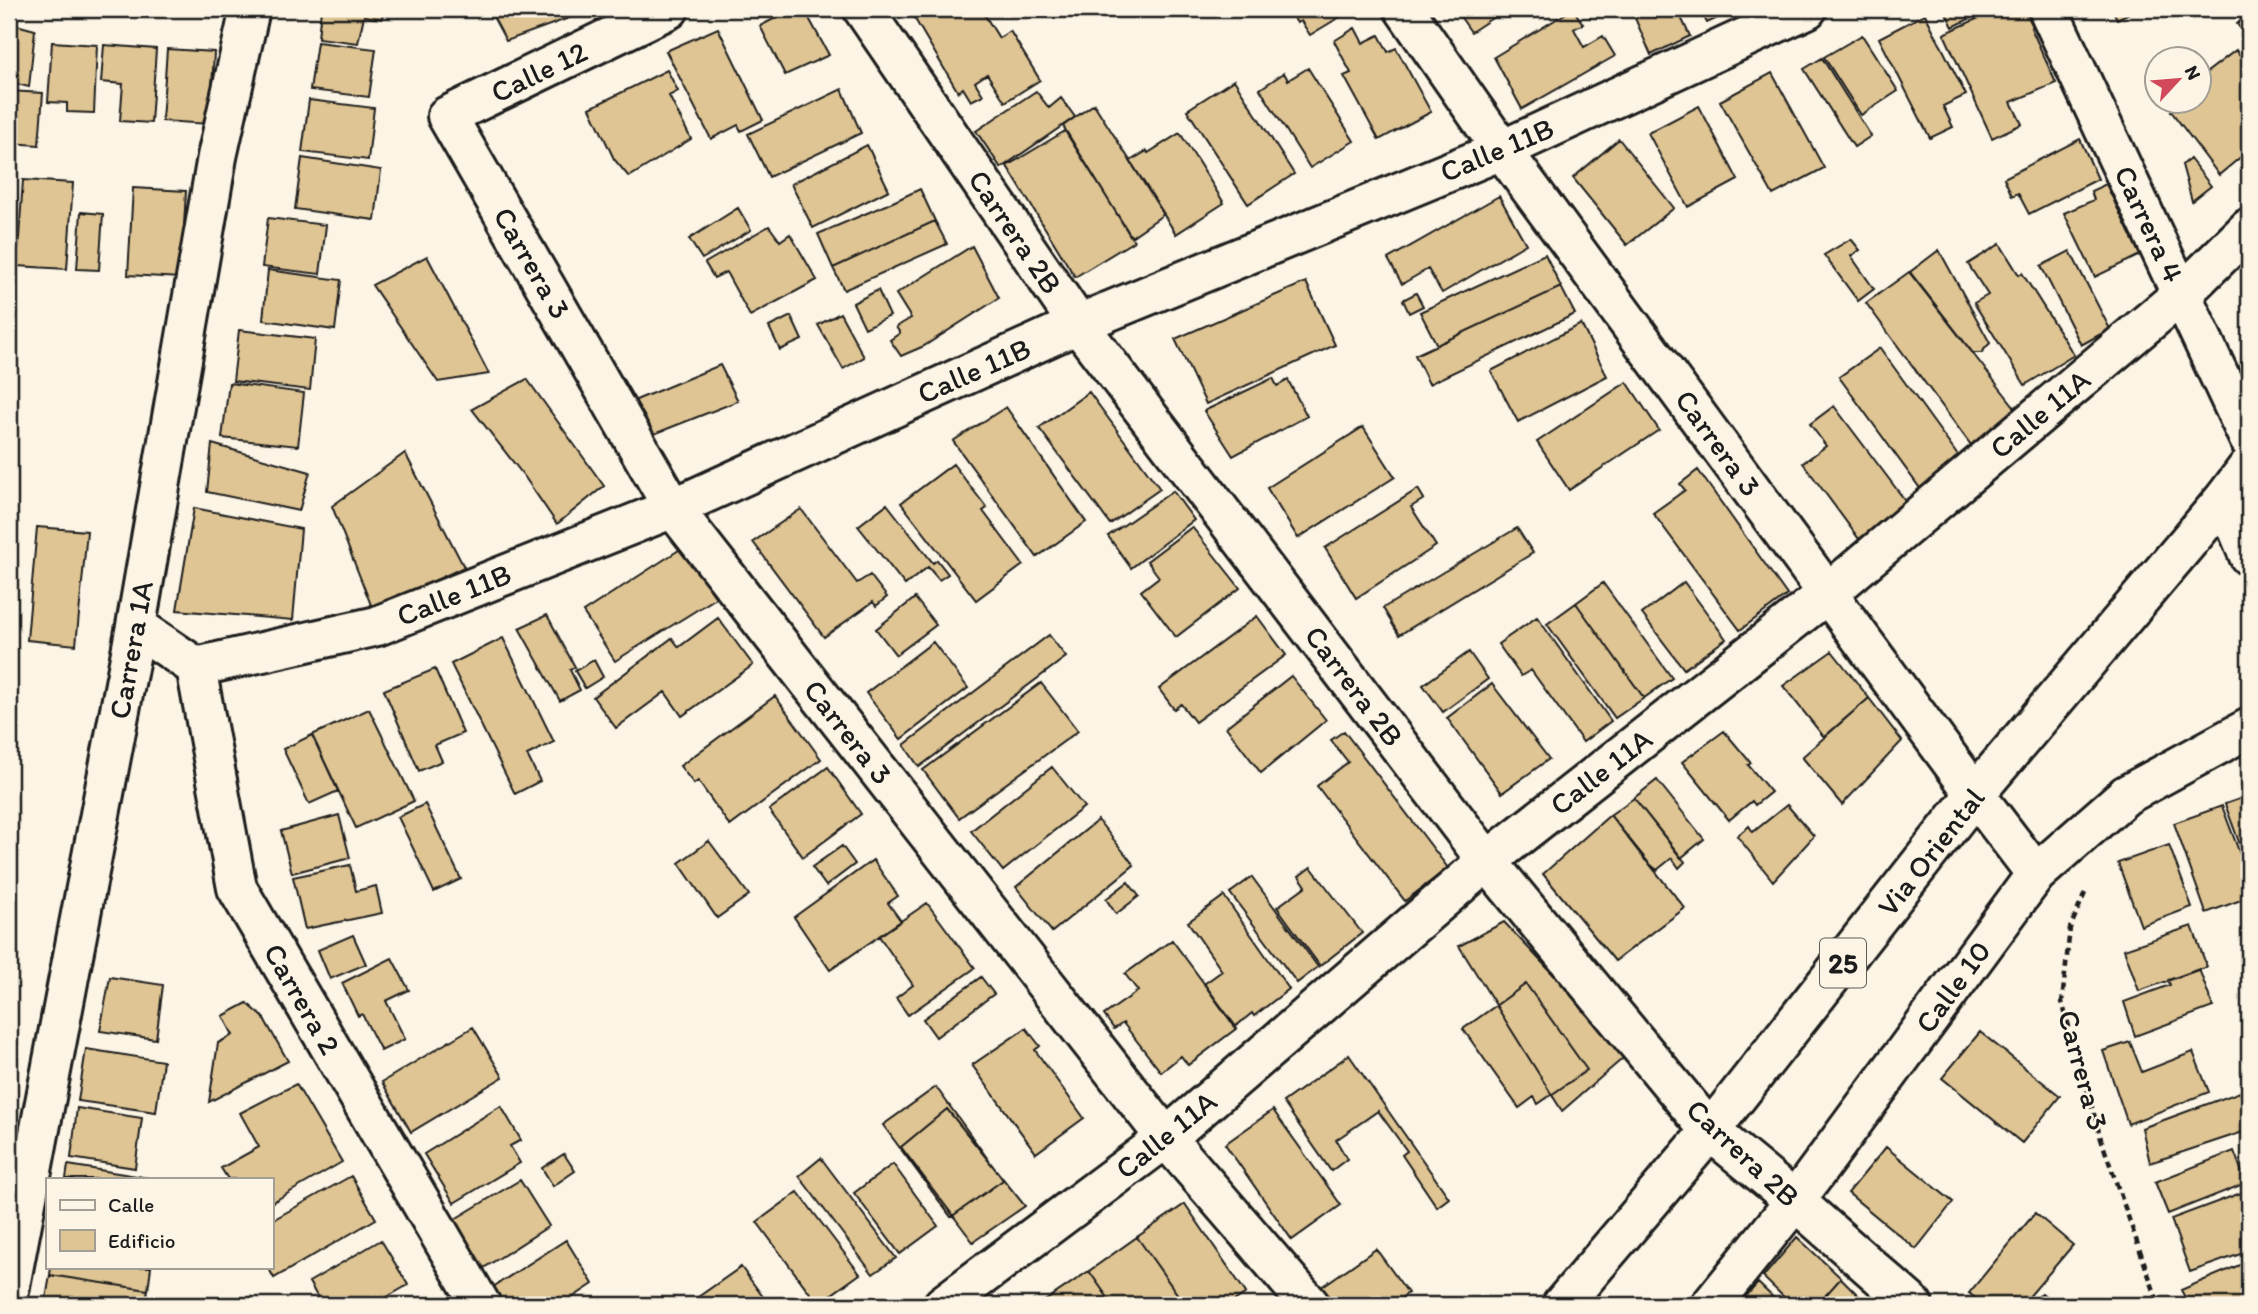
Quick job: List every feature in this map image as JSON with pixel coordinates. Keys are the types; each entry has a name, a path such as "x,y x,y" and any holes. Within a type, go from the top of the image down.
{"street":[{"name":"Carrera 1A","path":"9,1291 136,626 217,157 250,9"},
{"name":"Calle 12","path":"447,116 669,9"},
{"name":"Carrera 2B","path":"863,9 1078,324 1487,862 1710,1131 1795,1201 1913,1305"},
{"name":"Carrera 3","path":"1404,9 1502,150 2036,874"},
{"name":"Calle 11B","path":"196,667 377,626 673,508 1078,324 1502,150 1807,9"},
{"name":"Carrera 4","path":"2048,9 2249,439"},
{"name":"Carrera 3","path":"447,116 673,508 1166,1139 1310,1305"},
{"name":"Calle 11A","path":"943,1305 1166,1139 1487,862 1828,593 2182,294 2249,228"},
{"name":"Via Oriental","path":"1562,1305 1710,1131 1975,794 2249,466"},
{"path":"2225,498 2249,556"},
{"path":"136,626 196,667"},
{"name":"Carrera 2","path":"196,667 237,888 481,1305"},
{"name":"Calle 10","path":"1711,1305 1795,1201 2036,874 2126,795 2249,728"}],"path":[{"name":"Carrera 3","path":"2085,892 2070,928 2062,1002 2101,1139 2159,1305"}],"building":[{"path":"321,9 383,9 382,19 364,16 358,43 318,38"},
{"path":"489,9 568,9 572,17 506,41"},
{"path":"793,9 804,9 829,55 785,75 760,26"},
{"path":"909,9 981,9 999,38 1010,31 1040,80 1005,102 987,74 975,82 983,95 971,101 963,88 958,92"},
{"path":"1288,9 1353,9 1310,35 1301,21 1297,23"},
{"path":"1455,9 1506,9 1471,32"},
{"path":"1573,9 1583,24 1574,29 1584,47 1603,36 1615,56 1522,109 1494,57"},
{"path":"1631,9 1677,9 1690,36 1651,55"},
{"path":"1700,9 1737,9 1707,23"},
{"path":"1944,9 1989,9 1953,27"},
{"path":"1998,9 2025,9 2056,83 2011,102 2022,124 1992,138 1944,34"},
{"path":"2112,9 2138,9 2117,19"},
{"path":"1925,14 1966,95 1943,106 1953,127 1930,138 1879,38"},
{"path":"2249,14 2249,40 2237,24"},
{"path":"9,23 35,30 29,87 9,82"},
{"path":"718,28 763,120 741,131 738,125 711,139 666,51"},
{"path":"1355,28 1363,43 1379,35 1388,52 1396,48 1431,112 1379,140 1344,76 1351,73 1334,41"},
{"path":"1862,35 1898,91 1861,115 1824,57"},
{"path":"52,42 97,45 94,113 67,112 67,103 48,102"},
{"path":"317,42 376,49 369,97 310,90"},
{"path":"104,45 156,49 151,123 120,121 123,84 101,82"},
{"path":"167,49 214,52 210,124 162,121"},
{"path":"2236,50 2249,68 2249,150 2219,175 2175,116 2212,116 2212,68"},
{"path":"1822,58 1871,136 1854,147 1804,69"},
{"path":"1308,68 1354,141 1310,168 1260,89 1284,73 1288,80"},
{"path":"667,70 678,91 669,96 691,139 629,177 614,159 590,108"},
{"path":"1772,73 1824,168 1773,195 1720,101"},
{"path":"1234,80 1294,174 1248,204 1187,110"},
{"path":"842,89 861,133 769,177 748,134"},
{"path":"9,91 43,93 39,145 9,143"},
{"path":"1036,91 1049,108 1061,98 1075,117 1001,168 976,131"},
{"path":"309,100 374,108 368,160 302,152"},
{"path":"1094,104 1164,214 1131,237 1063,126"},
{"path":"1699,106 1738,180 1688,207 1648,133"},
{"path":"1065,131 1134,241 1075,277 1007,166"},
{"path":"1180,133 1224,203 1176,234 1130,161"},
{"path":"1619,139 1674,208 1627,245 1573,178"},
{"path":"2080,139 2098,179 2029,214 2018,193 2012,196 2004,178"},
{"path":"867,145 889,190 813,228 791,184"},
{"path":"302,158 381,170 375,220 295,209"},
{"path":"2190,159 2211,186 2192,201 2182,165"},
{"path":"23,180 73,183 67,269 17,266"},
{"path":"9,182 14,182 9,241"},
{"path":"2106,184 2140,255 2095,277 2064,213 2094,200 2091,191"},
{"path":"133,188 186,191 181,278 128,275"},
{"path":"920,189 935,221 833,268 818,234"},
{"path":"1499,196 1526,244 1442,293 1428,269 1402,284 1388,259"},
{"path":"738,208 751,230 702,259 689,239"},
{"path":"81,212 103,214 99,270 77,269"},
{"path":"268,218 326,225 320,274 262,267"},
{"path":"935,221 947,244 844,290 833,268"},
{"path":"769,226 780,241 790,234 817,280 750,316 726,272 714,278 705,263"},
{"path":"1851,239 1860,250 1851,256 1874,289 1858,301 1824,255"},
{"path":"2000,244 2019,275 2022,273 2074,355 2025,385 1974,303 1988,295 1968,264"},
{"path":"972,246 999,298 924,346 901,356 890,340 900,333 896,327 911,318 896,294"},
{"path":"1939,250 1990,343 1981,353 1973,353 1910,272"},
{"path":"2070,251 2110,329 2081,345 2041,266"},
{"path":"1545,254 1561,287 1437,345 1420,312"},
{"path":"427,256 489,374 438,382 372,285"},
{"path":"268,270 341,280 335,330 263,320"},
{"path":"1909,272 2017,410 1971,445 1866,303"},
{"path":"1306,282 1335,345 1206,404 1175,339"},
{"path":"1561,287 1575,314 1429,384 1415,355"},
{"path":"878,290 890,316 865,328 853,303"},
{"path":"1416,293 1423,306 1409,313 1403,300"},
{"path":"840,313 864,357 843,369 818,325"},
{"path":"791,316 802,340 780,350 769,327"},
{"path":"1581,324 1607,376 1518,422 1491,371"},
{"path":"239,330 315,339 310,390 233,381"},
{"path":"1880,348 1961,460 1922,491 1839,377"},
{"path":"720,365 738,401 649,436 624,405"},
{"path":"1273,378 1277,386 1288,380 1307,416 1233,456 1204,411"},
{"path":"527,379 604,486 557,524 472,409"},
{"path":"1627,382 1659,430 1569,490 1537,442"},
{"path":"229,383 304,393 298,446 222,438"},
{"path":"1089,392 1160,489 1110,524 1039,428"},
{"path":"1834,406 1907,503 1859,539 1803,463 1826,446 1810,424"},
{"path":"1006,407 1086,522 1037,557 953,441"},
{"path":"1363,427 1395,477 1298,538 1267,488"},
{"path":"212,444 310,472 299,511 207,492"},
{"path":"405,453 464,567 373,610 332,506"},
{"path":"953,464 987,508 983,511 1023,565 976,600 901,503"},
{"path":"1698,470 1787,595 1740,630 1653,513 1685,490 1680,484"},
{"path":"1418,489 1424,499 1411,507 1436,546 1356,598 1325,548"},
{"path":"1173,491 1194,520 1131,568 1108,536"},
{"path":"887,504 933,563 937,560 948,574 939,580 928,567 905,585 858,526"},
{"path":"194,508 301,529 293,620 177,610"},
{"path":"801,509 857,583 870,575 887,597 876,606 873,602 824,637 753,542"},
{"path":"37,527 87,531 76,645 27,640"},
{"path":"1192,527 1240,588 1176,637 1141,591 1159,577 1147,561"},
{"path":"1517,528 1533,553 1399,635 1383,608"},
{"path":"682,548 716,598 615,661 583,612"},
{"path":"1684,582 1726,639 1684,669 1642,614"},
{"path":"1603,583 1672,678 1644,698 1576,603"},
{"path":"915,598 936,625 896,655 876,629"},
{"path":"1576,603 1644,698 1615,718 1547,624"},
{"path":"547,615 575,667 570,670 580,690 560,701 519,628"},
{"path":"1257,616 1286,655 1195,722 1181,704 1174,709 1159,689"},
{"path":"1537,617 1611,721 1583,742 1531,670 1521,676 1498,644"},
{"path":"718,618 753,665 682,716 665,692 616,728 593,697 672,638 679,647"},
{"path":"1049,635 1066,657 919,767 904,745"},
{"path":"503,638 554,742 527,755 540,781 515,794 451,664"},
{"path":"933,642 968,688 901,739 866,693"},
{"path":"1832,651 1869,698 1824,737 1783,686"},
{"path":"1469,652 1488,679 1443,712 1423,685"},
{"path":"594,660 603,677 585,688 575,671"},
{"path":"435,669 463,733 435,745 442,761 419,771 384,690"},
{"path":"1291,676 1326,720 1261,773 1226,727"},
{"path":"1041,683 1078,731 959,818 923,770"},
{"path":"1492,684 1549,759 1502,793 1447,718"},
{"path":"775,696 821,759 730,826 698,781 694,784 680,766"},
{"path":"1869,698 1902,741 1842,805 1802,757"},
{"path":"369,709 414,801 356,828 312,735"},
{"path":"1344,731 1448,868 1405,901 1317,786 1348,762 1331,740"},
{"path":"1724,731 1771,792 1755,805 1752,801 1729,820 1682,762"},
{"path":"312,735 338,791 309,804 283,749"},
{"path":"828,767 861,814 803,857 769,810"},
{"path":"1052,767 1084,807 1003,871 971,831"},
{"path":"1657,780 1704,839 1681,858 1634,798"},
{"path":"2245,797 2249,810 2249,869 2225,804"},
{"path":"1634,798 1685,862 1679,868 1672,858 1657,870 1645,860 1610,815"},
{"path":"425,804 461,879 434,892 398,817"},
{"path":"1787,805 1814,836 1773,881 1737,836 1749,826 1753,832"},
{"path":"2222,806 2249,878 2249,897 2206,913 2174,823"},
{"path":"339,815 350,858 292,873 281,831"},
{"path":"1610,815 1685,908 1615,961 1543,874"},
{"path":"1098,820 1134,865 1052,932 1016,887"},
{"path":"709,841 749,895 717,918 679,863"},
{"path":"2169,845 2192,907 2141,926 2118,863"},
{"path":"842,846 855,864 826,886 812,867"},
{"path":"873,860 898,896 888,903 901,921 830,970 794,917"},
{"path":"350,865 356,891 376,886 382,913 305,929 293,877"},
{"path":"1311,867 1362,933 1320,966 1277,907 1306,886 1299,876"},
{"path":"1252,877 1318,967 1297,983 1230,893"},
{"path":"1128,882 1139,896 1116,914 1106,899"},
{"path":"1224,896 1289,989 1235,1027 1204,984 1222,971 1188,922"},
{"path":"927,903 975,968 908,1015 896,998 913,985 879,936"},
{"path":"1504,922 1628,1054 1562,1111 1459,946"},
{"path":"2192,926 2207,967 2139,991 2124,949"},
{"path":"353,935 366,964 330,979 318,950"},
{"path":"1172,940 1237,1028 1188,1065 1181,1056 1161,1072 1123,1023 1114,1029 1104,1015 1138,991 1125,974"},
{"path":"392,958 409,990 386,1001 405,1039 381,1051 362,1014 358,1016 342,983"},
{"path":"2199,969 2213,1007 2135,1036 2124,1002 2170,985 2168,980"},
{"path":"110,977 163,985 156,1039 100,1031"},
{"path":"981,977 994,994 936,1037 923,1019"},
{"path":"1526,984 1587,1070 1538,1104 1534,1097 1519,1108 1463,1029"},
{"path":"247,1003 263,1017 288,1061 209,1102 218,1043 233,1035 223,1016"},
{"path":"473,1027 503,1077 411,1132 382,1082"},
{"path":"1026,1028 1040,1046 1035,1050 1084,1118 1036,1153 972,1065"},
{"path":"1980,1032 2060,1096 2022,1143 1942,1078"},
{"path":"2130,1042 2142,1072 2193,1052 2209,1092 2128,1124 2103,1051"},
{"path":"86,1049 163,1061 156,1112 78,1101"},
{"path":"1349,1055 1449,1198 1437,1207 1402,1155 1407,1151 1378,1111 1336,1140 1347,1159 1331,1171 1283,1102"},
{"path":"296,1084 342,1162 273,1202 273,1178 227,1178 221,1168 259,1147 240,1113"},
{"path":"936,1087 1003,1180 951,1217 883,1125"},
{"path":"2240,1092 2249,1130 2150,1163 2142,1128"},
{"path":"501,1106 521,1140 510,1146 520,1163 454,1203 424,1154"},
{"path":"77,1108 142,1118 135,1168 71,1158"},
{"path":"947,1109 1025,1206 973,1242 901,1147"},
{"path":"1273,1110 1341,1205 1292,1240 1225,1144"},
{"path":"1886,1147 1953,1202 1916,1249 1848,1193"},
{"path":"2234,1151 2246,1183 2168,1214 2155,1182"},
{"path":"564,1154 575,1171 553,1186 542,1168"},
{"path":"821,1158 896,1258 873,1274 799,1176"},
{"path":"893,1164 938,1226 900,1254 854,1193"},
{"path":"68,1165 149,1178 66,1178"},
{"path":"351,1176 376,1219 274,1278 269,1268 273,1268 273,1220"},
{"path":"520,1180 549,1226 479,1271 450,1222"},
{"path":"2249,1190 2249,1251 2190,1272 2171,1219"},
{"path":"798,1192 860,1274 818,1304 757,1222"},
{"path":"1185,1204 1246,1293 1228,1305 1185,1305 1137,1237"},
{"path":"2035,1213 2073,1245 2022,1305 1984,1305 1969,1293"},
{"path":"1137,1237 1185,1305 1113,1305 1089,1271"},
{"path":"1797,1237 1841,1278 1817,1305 1792,1305 1763,1277"},
{"path":"381,1240 408,1285 373,1305 322,1305 309,1282"},
{"path":"566,1240 593,1284 561,1305 504,1305 493,1287"},
{"path":"1376,1249 1408,1293 1391,1305 1328,1305 1317,1290"},
{"path":"2249,1261 2249,1305 2189,1305 2181,1290"},
{"path":"741,1267 769,1305 693,1305 691,1302"},
{"path":"51,1268 151,1268 148,1290 50,1275"},
{"path":"1089,1271 1113,1305 1039,1305"},
{"path":"50,1275 148,1290 145,1305 45,1305"},
{"path":"1841,1278 1862,1299 1857,1305 1817,1305"},
{"path":"1758,1283 1781,1305 1738,1305"},
{"path":"2042,1293 2056,1305 2030,1305"}]}
